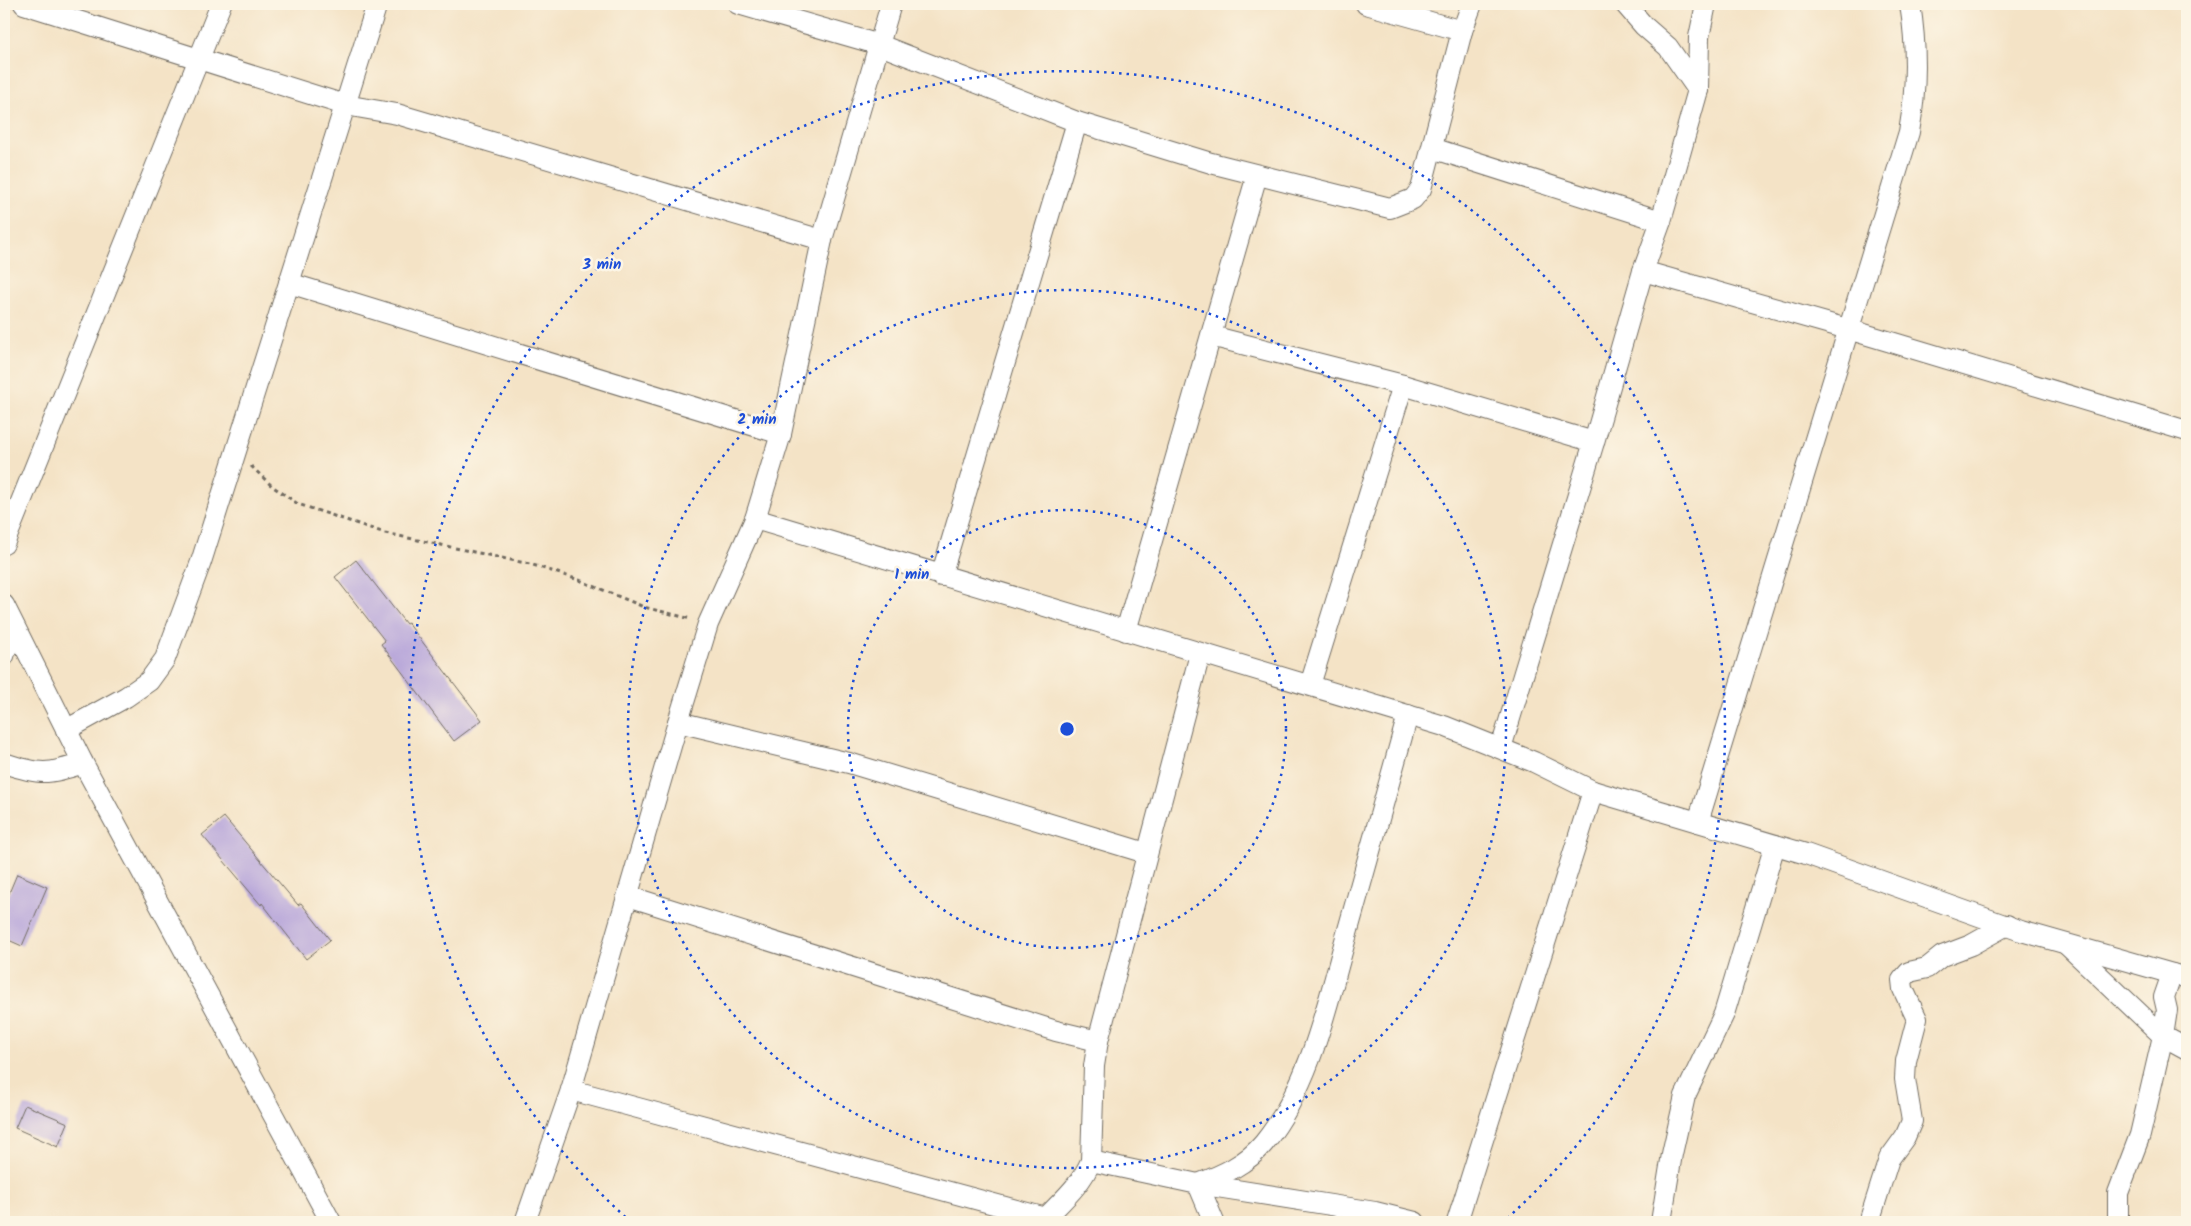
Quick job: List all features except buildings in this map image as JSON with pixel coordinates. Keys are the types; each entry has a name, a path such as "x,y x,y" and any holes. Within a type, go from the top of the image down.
{"street":[{"path":"24,4 345,105 397,114 822,240"},
{"path":"4,544 221,4"},
{"path":"66,730 126,697 149,681 166,659 201,562 377,4"},
{"path":"738,4 880,45 1077,122 1257,175 1390,208 1414,199 1421,190 1462,32 1472,4"},
{"path":"525,1222 571,1090 708,624 755,519 781,434 822,240 891,4"},
{"path":"1366,4 1462,32"},
{"path":"1625,4 1668,47 1698,90"},
{"path":"1500,748 1594,442 1643,271 1661,221 1698,90 1699,37 1706,4"},
{"path":"1698,822 1851,330 1909,132 1915,96 1917,66 1910,4"},
{"path":"941,576 1077,122"},
{"path":"1432,148 1661,221"},
{"path":"1126,631 1257,175"},
{"path":"1643,271 1851,330 2187,431"},
{"path":"290,282 781,434"},
{"path":"1211,336 1402,385 1594,442"},
{"path":"1310,686 1402,385"},
{"path":"755,519 1444,726 1500,748 1593,792 1775,844 2007,925 2066,944 2180,976 2164,997 2167,1010 2163,1036 2140,1135 2118,1193 2118,1222"},
{"path":"4,605 83,763 331,1222"},
{"path":"4,656 14,626"},
{"path":"571,1090 1044,1220 1076,1188 1091,1161 1094,1066 1098,1041 1200,654"},
{"path":"1198,1184 1232,1171 1263,1145 1281,1121 1306,1072 1342,954 1408,715"},
{"path":"678,722 849,763 1146,854"},
{"path":"4,763 34,772 53,773 83,763"},
{"path":"1457,1222 1593,792"},
{"path":"1661,1222 1672,1154 1685,1096 1724,1014 1775,844"},
{"path":"628,896 1056,1031 1098,1041"},
{"path":"1869,1222 1889,1159 1905,1137 1912,1121 1904,1079 1906,1061 1917,1018 1903,989 1902,980 1909,972 1927,968 1942,956 1978,941 2007,925"},
{"path":"2066,944 2163,1036 2187,1049"},
{"path":"1091,1161 1198,1184 1375,1212 1415,1222"},
{"path":"1198,1184 1214,1222"}],"path":[{"path":"236,451 272,486 298,504 385,533 530,564 579,580 644,607 708,624"}]}
